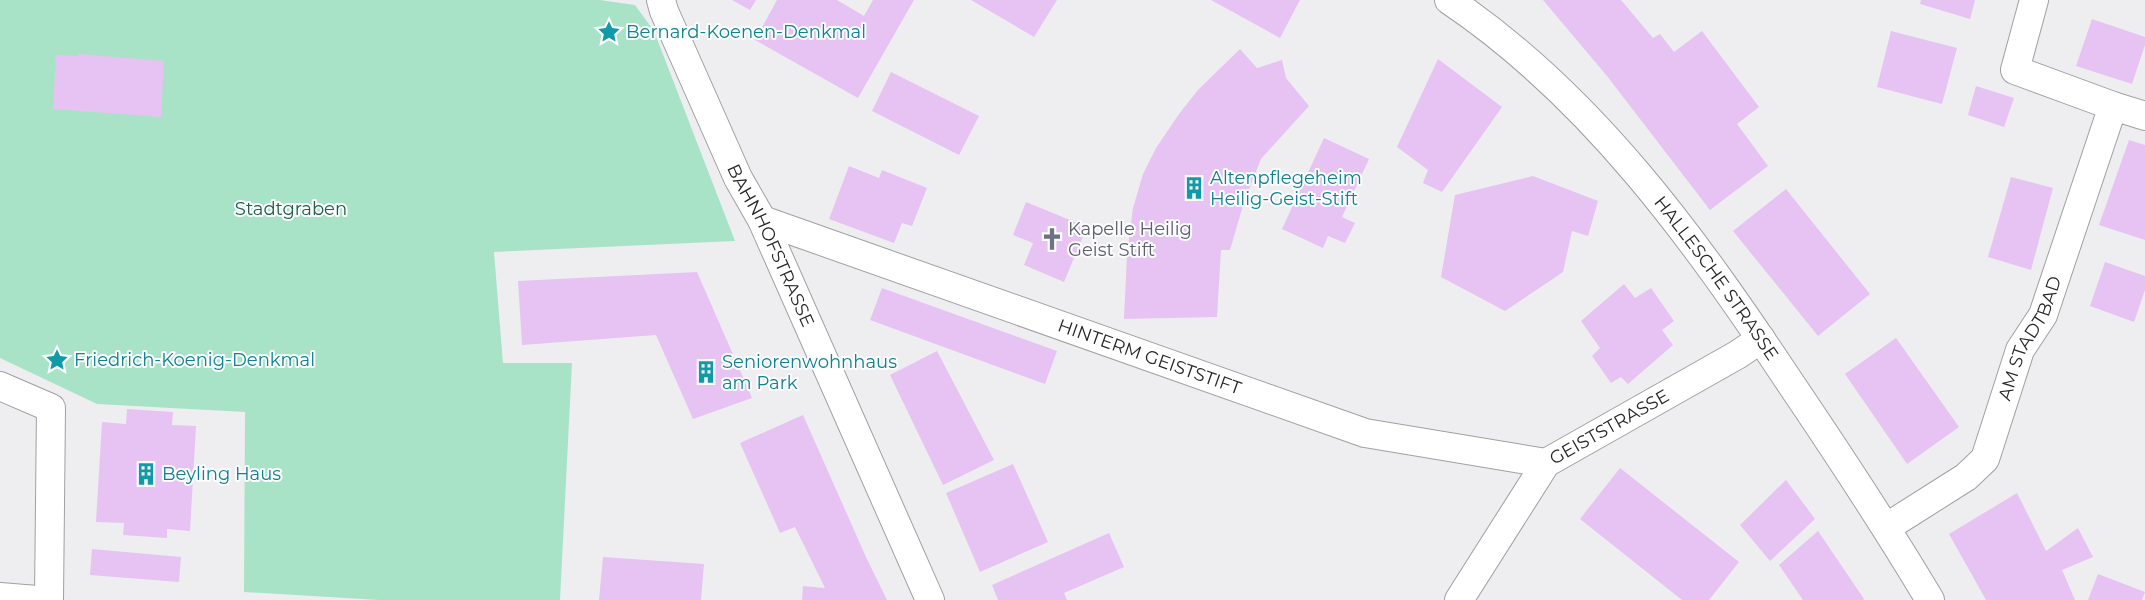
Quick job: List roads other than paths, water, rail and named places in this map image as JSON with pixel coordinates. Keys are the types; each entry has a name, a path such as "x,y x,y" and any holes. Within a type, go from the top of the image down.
{"street":[{"name":"BAHNHOFSTRASSE","path":"661,0 664,11 738,178 762,220 930,600"},
{"name":"HALLESCHE STRASSE","path":"1449,0 1492,30 1559,89 1601,132 1657,195 1761,339 1887,527 1930,600"},
{"path":"2034,0 2015,70 2145,116"},
{"name":"AM STADTBAD","path":"1887,527 1966,477 1985,459 2020,350 2043,315 2113,106"},
{"name":"HINTERM GEISTSTIFT","path":"762,220 1365,433 1546,463"},
{"name":"GEISTSTRASSE","path":"1459,600 1546,463 1737,355 1761,339"},
{"path":"0,386 51,408 49,600"},
{"path":"0,597 37,600"}],"place":[{"name":"Bernard-Koenen-Denkmal","path":"609,32"},
{"name":"Altenpflegeheim Heilig-Geist-Stift","path":"1194,188"},
{"name":"Kapelle Heilig Geist Stift","path":"1052,239"},
{"name":"Friedrich-Koenig-Denkmal","path":"57,360"},
{"name":"Seniorenwohnhaus am Park","path":"706,372"},
{"name":"Beyling Haus","path":"146,474"}],"park label":[{"name":"Stadtgraben","path":"291,209"}]}
